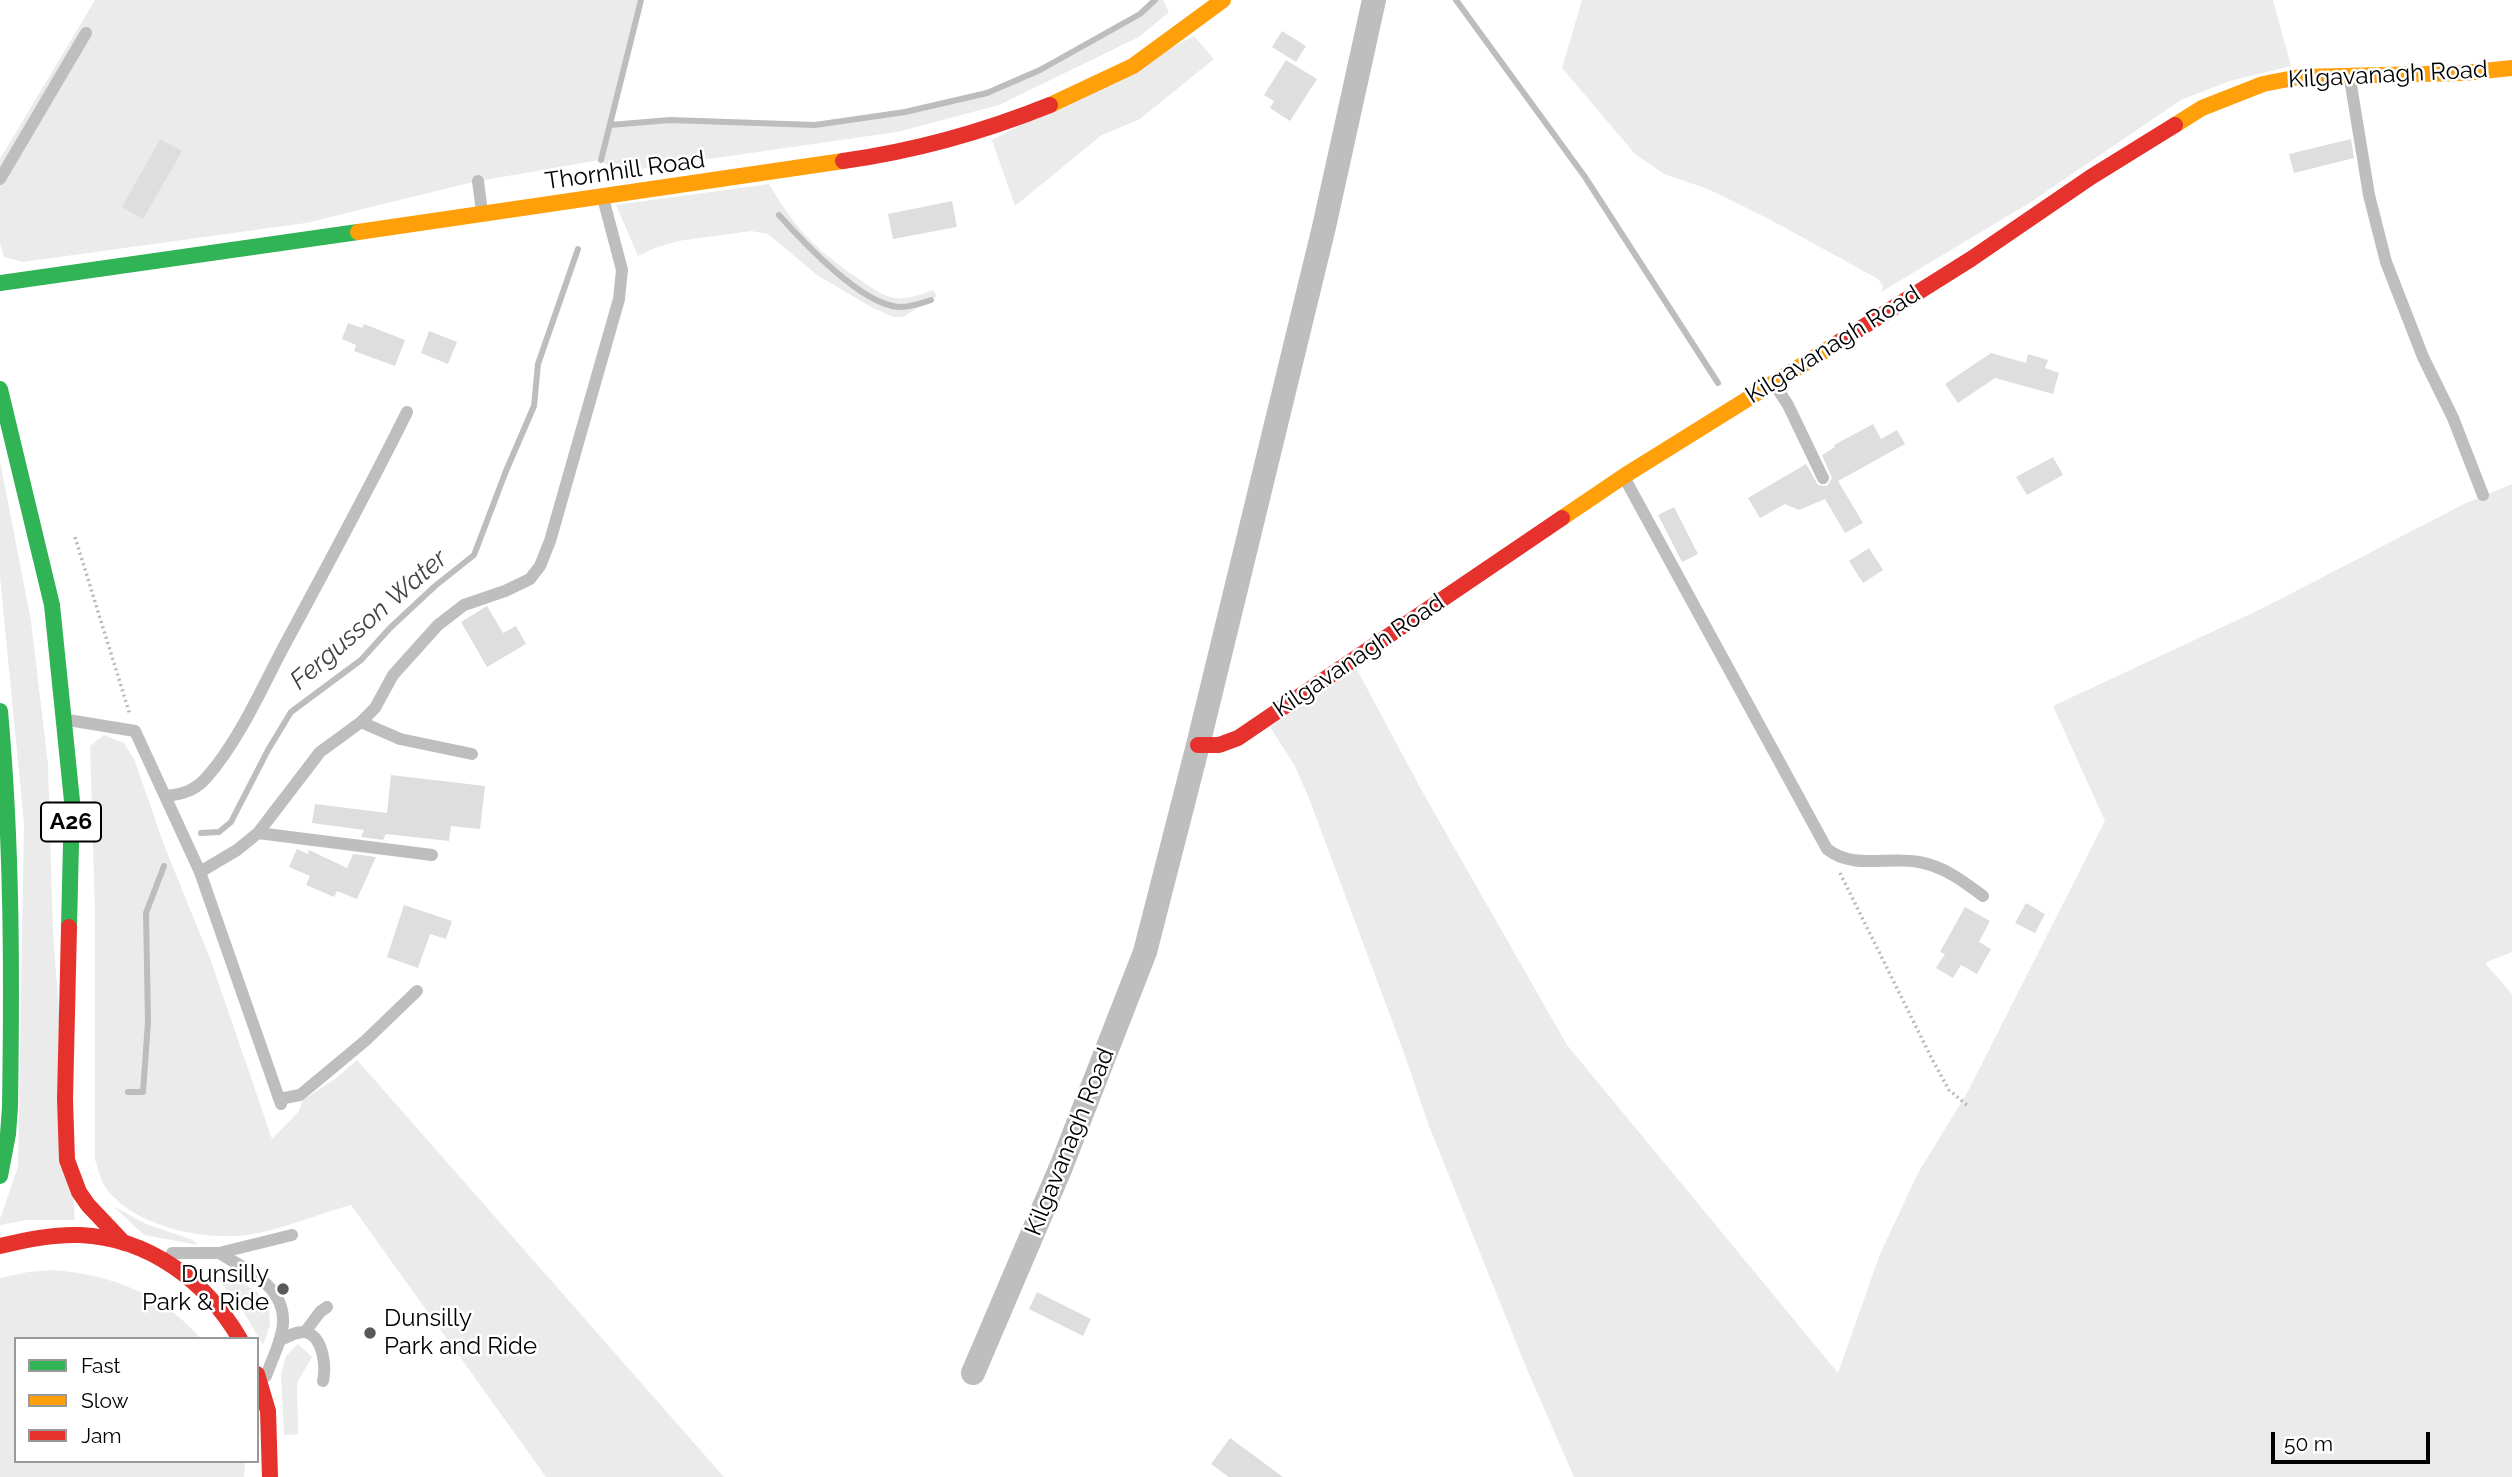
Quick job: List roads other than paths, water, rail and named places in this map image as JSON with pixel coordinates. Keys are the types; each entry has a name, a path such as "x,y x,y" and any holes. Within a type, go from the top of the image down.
{"main road":[{"name":"Thornhill Road","path":"0,283 879,156 958,138 1056,103 1133,66 1223,0"},
{"name":"Kilgavanagh Road","path":"1199,744 1219,745 1238,738 1769,376 1971,258 2032,226 2202,108 2228,96 2299,77 2463,73 2512,68"},
{"name":"A26","path":"0,389 52,605 72,801 66,1150 79,1192 124,1243"},
{"name":"A26","path":"0,711 6,780 12,930 10,1107 0,1175"},
{"name":"A26","path":"0,1246 63,1236 101,1237 150,1252 170,1263 208,1294 239,1337"},
{"path":"260,1380 268,1405 270,1477"},
{"path":"270,1437 280,1477"}],"street":[{"name":"Kilgavanagh Road","path":"974,1373 1061,1167 1145,952 1199,744 1299,295 1374,0"}],"lane":[{"path":"1193,0 1205,15"},
{"path":"0,179 86,33"},
{"path":"2349,75 2369,195 2386,262 2423,357 2453,418 2483,495"},
{"path":"478,181 482,214"},
{"path":"200,872 237,850 258,833 320,752 361,722 375,708 393,675 439,625 464,605 520,585 530,579 540,566 550,541 619,299 622,270 603,197"},
{"path":"1769,376 1788,405 1824,478"},
{"path":"165,796 184,794 197,787 218,763 265,682 407,412"},
{"path":"1624,476 1828,849 1837,857 1848,860 1915,861 1931,864 1983,896"},
{"path":"64,719 135,731 200,872 280,1102 300,1095 365,1041 416,991"},
{"path":"361,722 400,739 472,754"},
{"path":"258,833 432,855"},
{"path":"150,1252 219,1253 292,1235"},
{"path":"219,1253 268,1283 282,1311 279,1341 260,1380"},
{"path":"279,1341 304,1332 327,1307"},
{"path":"304,1332 319,1345 326,1369 323,1381"}],"waterway":[{"name":"Fergusson Water","path":"601,160 641,0"},
{"path":"610,125 670,120 815,125 905,112 987,93 1040,70 1140,14 1155,0"},
{"path":"1456,0 1585,177 1718,383"},
{"path":"779,215 834,270 868,296 884,304 899,307 931,300"},
{"name":"Fergusson Water","path":"201,833 219,832 231,822 291,712 361,660 390,628 435,586 474,555 534,406 538,364 578,249"},
{"name":"Fergusson Water","path":"128,1092 143,1092 148,1022 146,913 164,866"}],"place":[{"name":"Dunsilly Park & Ride","path":"283,1289"},
{"name":"Dunsilly Park and Ride","path":"370,1333"}]}
